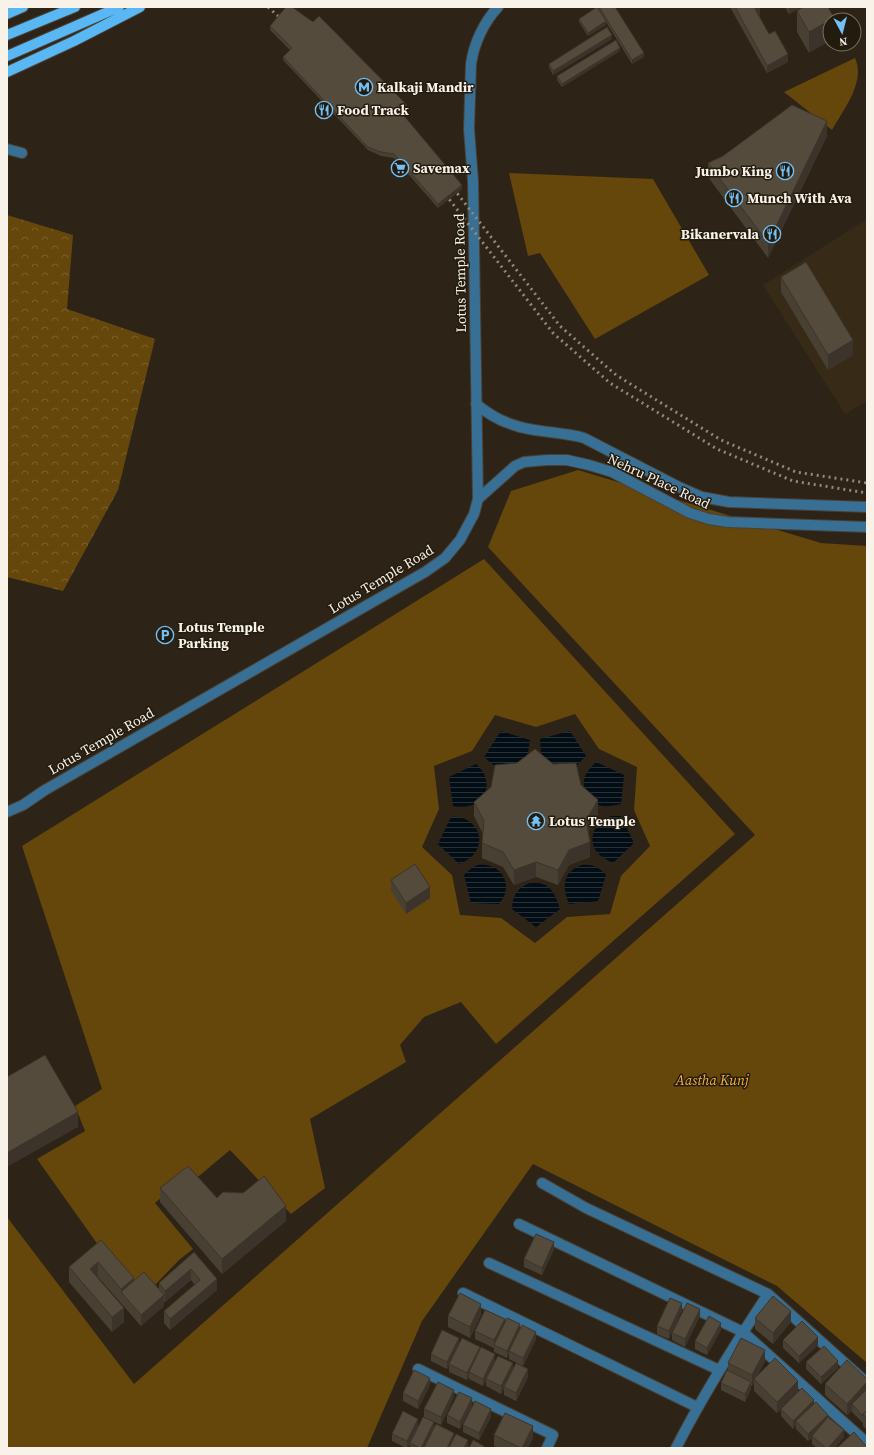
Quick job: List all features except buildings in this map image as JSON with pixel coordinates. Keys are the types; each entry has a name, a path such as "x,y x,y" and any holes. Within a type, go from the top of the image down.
{"main road":[{"path":"7,14 24,7"},
{"path":"7,35 75,7"},
{"path":"7,56 119,7"},
{"path":"7,72 74,41 140,7"}],"street":[{"name":"Lotus Temple Road","path":"7,812 22,805 52,786 425,572 445,558 460,540 474,514 478,499 473,181 469,129 471,64 472,55 483,28 498,7"},
{"path":"7,149 22,153"},
{"name":"Nehru Place Road","path":"476,404 495,418 509,424 522,428 584,438 679,487 702,497 729,502 867,506"},
{"name":"Nehru Place Road","path":"478,499 515,466 524,462 567,460 612,472 690,512 709,519 728,522 867,526"},
{"path":"542,1183 586,1208 768,1294 867,1383"},
{"path":"519,1224 743,1332 867,1443"},
{"path":"489,1263 719,1370"},
{"path":"463,1293 697,1407"},
{"path":"676,1448 697,1407 719,1370 768,1294"},
{"path":"418,1369 554,1435 547,1448"}],"shaded area":[{"path":"867,219 867,401 845,414 763,285"},
{"path":"501,731 530,740 528,753 522,763 496,767 484,757"},
{"path":"570,731 586,756 575,767 558,770 541,755 540,739"},
{"path":"596,762 624,775 621,804 607,806 600,805 595,803 586,792 584,787 584,778"},
{"path":"476,764 482,771 485,778 485,793 478,802 472,805 460,807 453,806 449,777"},
{"path":"611,816 621,816 634,843 613,863 597,852 592,841 594,831 597,826 606,818"},
{"path":"451,817 465,819 476,828 478,834 478,847 474,854 469,859 459,864 438,844"},
{"path":"478,865 494,867 504,877 506,890 504,897 499,904 471,903 464,875 473,867"},
{"path":"582,865 595,867 606,875 598,901 569,904 565,892 565,881 567,876 575,868"},
{"path":"530,883 542,884 551,889 560,909 536,927 512,909 513,900 516,893 522,887"}],"green space":[{"path":"855,58 858,67 858,77 852,96 832,130 784,92"},
{"path":"509,173 653,179 709,275 595,339 540,253 528,256"},
{"path":"7,215 73,235 67,309 155,339 118,490 63,591 7,577"},
{"name":"Aastha Kunj","path":"578,470 821,543 867,546 867,1363 777,1286 533,1164 422,1321 367,1448 7,1448 7,1217 134,1384 755,835 488,547 511,491"},
{"path":"484,559 735,834 496,1044 461,1002 424,1017 400,1045 406,1062 310,1119 325,1188 291,1214 230,1150 193,1181 187,1176 155,1203 193,1249 179,1260 155,1285 134,1283 101,1249 37,1159 85,1131 75,1106 102,1089 22,846","holes":["575,714 599,749 637,767 634,810 650,846 621,876 610,914 567,917 535,943 501,918 460,915 452,875 422,847 439,809 434,766 472,751 495,715 536,727"]}],"railway":[{"path":"268,7 287,24"},
{"path":"450,184 560,326 616,375 721,440 796,472 867,483"},
{"path":"442,190 553,333 610,383 717,449 793,481 867,493"}],"place":[{"name":"Kalkaji Mandir","path":"364,87"},
{"name":"Food Track","path":"324,110"},
{"name":"Savemax","path":"400,168"},
{"name":"Jumbo King","path":"785,171"},
{"name":"Munch With Ava","path":"734,198"},
{"name":"Bikanervala","path":"772,234"},
{"name":"Lotus Temple Parking","path":"165,635"},
{"name":"Lotus Temple","path":"536,821"}]}
